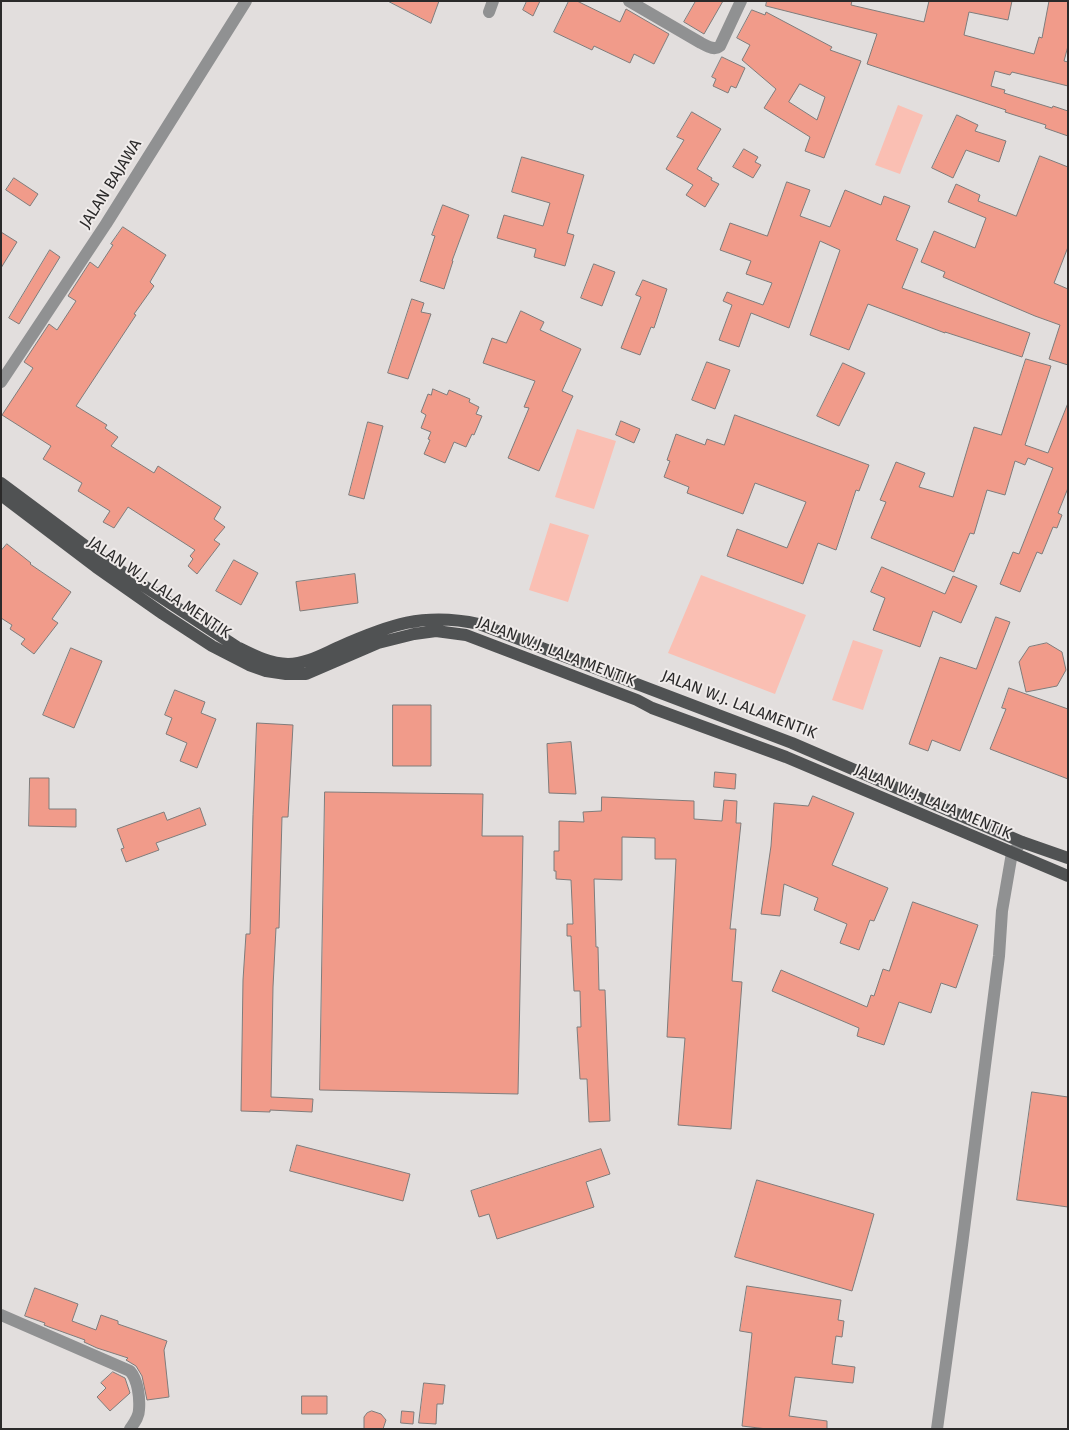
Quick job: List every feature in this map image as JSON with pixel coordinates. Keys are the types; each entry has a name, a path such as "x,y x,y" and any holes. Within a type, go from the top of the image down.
{"main road":[{"name":"JALAN W.J. LALAMENTIK","path":"1,483 103,559 237,648 270,662 288,664 305,661 373,632 414,621 466,621 479,624 792,742 1022,842 1068,858"},
{"name":"JALAN W.J. LALA MENTIK","path":"1,494 96,567 163,614 212,646 249,665 266,671 306,674 378,643 414,634 436,632 466,635 637,700 652,708 786,757 1068,876"}],"street":[{"name":"JALAN BAJAWA","path":"1,382 106,224 246,1"},
{"path":"629,1 712,48 720,46 741,1"},
{"path":"937,1429 964,1236 1002,911 1012,853 1022,842"},
{"path":"1,1315 130,1371 135,1376 139,1412 130,1429"}],"shaded area":[{"path":"898,105 923,115 900,174 875,165"},
{"path":"577,429 616,441 594,509 555,497"},
{"path":"550,523 589,535 568,602 529,590"},
{"path":"701,575 806,615 775,694 668,653"},
{"path":"853,640 883,650 863,710 832,700"}],"building":[{"path":"388,1 439,1 431,23"},
{"path":"527,1 540,1 533,16 523,10"},
{"path":"569,1 577,1 620,22 626,9 669,34 654,64 634,54 630,63 594,46 592,50 554,32"},
{"path":"696,1 723,1 704,34 684,22"},
{"path":"767,1 852,1 851,5 924,22 929,1 1012,1 1008,20 969,12 964,35 1034,54 1039,37 1042,38 1049,1 1068,1 1068,46 1064,61 1068,62 1068,86 1012,72 1010,75 995,71 991,86 1005,90 1004,93 1068,111 1068,136 1045,128 1046,125 1005,112 1006,110 867,64 877,34 766,6"},
{"path":"752,10 765,15 766,12 832,47 830,50 861,61 824,158 805,151 810,137 764,108 776,89 742,60 750,45 737,38","holes":["800,84 825,97 817,120 789,102"]},
{"path":"722,57 745,68 736,88 731,86 728,93 713,86 716,79 712,77"},
{"path":"692,112 721,129 697,169 719,184 705,207 686,195 693,185 666,169 684,140 677,137"},
{"path":"957,115 978,125 975,131 1006,141 999,162 966,150 953,178 932,168"},
{"path":"744,149 758,157 755,162 761,165 753,178 733,167"},
{"path":"1040,156 1068,167 1068,247 1054,283 1068,289 1068,365 1049,359 1060,325 943,277 945,272 921,262 934,231 975,248 986,218 948,202 956,184 980,195 978,201 1016,216"},
{"path":"522,157 584,175 567,233 574,235 565,266 534,257 536,249 497,238 504,215 543,226 550,203 512,192"},
{"path":"14,178 38,194 30,206 6,190"},
{"path":"787,182 810,190 800,216 830,227 845,190 881,205 884,196 910,206 896,240 918,249 902,288 1030,333 1022,357 945,333 868,304 849,350 810,335 840,250 820,241 789,328 751,313 739,347 719,340 732,305 723,301 727,292 763,305 772,283 746,274 751,261 720,250 730,223 767,236"},
{"path":"443,205 469,215 444,289 420,281 435,236 432,235"},
{"path":"123,227 166,255 150,282 154,286 134,314 136,315 76,406 107,425 105,428 118,437 111,446 154,473 158,466 221,507 214,519 225,527 214,540 220,544 197,574 188,566 193,559 190,556 195,550 128,507 114,528 103,522 110,511 78,491 82,483 43,459 51,446 2,415 33,368 24,362 49,324 57,330 76,301 68,296 90,262 98,268"},
{"path":"1,232 17,242 1,268"},
{"path":"50,250 60,257 19,324 9,318"},
{"path":"594,264 615,272 602,306 581,298"},
{"path":"643,280 667,289 654,328 651,327 640,355 621,348 641,297 636,295"},
{"path":"412,299 424,303 421,312 431,314 408,379 388,373"},
{"path":"521,311 544,322 540,330 581,349 562,391 573,396 539,471 508,458 529,408 524,407 535,381 483,363 492,338 506,343"},
{"path":"1026,359 1051,366 1025,445 1048,453 1068,403 1068,488 1058,513 1062,515 1057,528 1053,527 1042,554 1037,552 1020,592 1000,584 1013,552 1019,554 1053,468 1028,458 1025,465 1015,461 1005,495 987,490 974,534 970,533 954,572 871,538 886,502 880,500 896,462 925,473 919,487 953,497 974,427 1001,435"},
{"path":"707,362 730,370 715,409 692,400"},
{"path":"843,363 865,373 839,426 817,416"},
{"path":"433,389 447,395 449,390 470,399 469,402 479,407 476,414 482,416 474,435 472,434 466,447 454,442 445,463 424,454 431,432 421,428 426,415 421,412 428,394 431,395"},
{"path":"735,415 869,465 859,491 856,490 836,550 818,543 803,584 727,556 737,529 787,548 806,502 755,483 743,514 687,493 689,487 664,477 670,461 667,460 676,434 705,445 707,439 724,445"},
{"path":"621,421 640,429 634,443 616,435"},
{"path":"368,422 383,426 364,499 349,495"},
{"path":"7,544 30,564 71,592 52,619 58,623 34,654 21,644 25,639 10,629 12,625 1,618 1,551"},
{"path":"234,560 258,573 241,605 216,591"},
{"path":"882,567 945,594 953,576 977,586 961,623 933,611 920,647 873,630 885,598 871,592"},
{"path":"355,574 358,603 300,611 296,582"},
{"path":"996,617 1010,622 960,751 932,740 928,751 909,744 940,657 976,669"},
{"path":"1047,643 1062,652 1066,670 1057,686 1026,692 1019,662 1029,647"},
{"path":"71,648 102,661 74,728 43,715"},
{"path":"1009,688 1068,709 1068,779 990,749 1006,709 1002,708"},
{"path":"175,690 205,702 201,713 216,719 197,768 180,761 187,743 166,734 172,718 165,715"},
{"path":"393,705 431,705 431,766 393,766"},
{"path":"257,723 293,725 288,817 282,817 279,928 276,928 273,987 271,1097 313,1099 312,1112 241,1111 243,980 246,934 250,934"},
{"path":"571,742 576,794 549,793 547,744"},
{"path":"715,772 736,774 735,789 714,787"},
{"path":"30,778 49,778 49,809 76,809 76,827 29,826"},
{"path":"325,792 483,794 482,836 523,836 518,1094 320,1090"},
{"path":"813,796 854,813 832,865 888,888 874,921 870,920 859,950 840,943 847,924 814,910 818,898 784,884 780,916 761,914 771,846 774,803 808,806"},
{"path":"602,797 694,801 694,819 722,821 724,800 737,801 736,823 741,823 730,929 736,929 732,981 742,982 731,1129 678,1125 685,1038 667,1037 676,859 655,859 655,838 622,837 622,880 594,879 599,990 605,990 610,1121 589,1122 587,1079 580,1079 577,1027 581,1027 580,991 574,991 571,936 567,936 567,924 573,924 571,880 556,879 554,851 559,851 559,821 584,822 583,812 601,811"},
{"path":"200,808 206,825 156,843 159,850 126,862 121,849 124,848 117,829 164,812 167,820"},
{"path":"913,902 978,925 956,988 941,983 931,1013 899,1002 884,1045 857,1036 859,1028 772,991 781,970 867,1007 871,995 874,996 883,969 889,971"},
{"path":"1032,1092 1068,1097 1068,1207 1017,1200"},
{"path":"297,1145 410,1174 403,1201 290,1171"},
{"path":"601,1149 610,1174 586,1182 594,1207 497,1239 489,1214 479,1217 471,1191"},
{"path":"757,1180 874,1214 852,1291 735,1257"},
{"path":"747,1286 841,1300 838,1320 844,1321 842,1337 836,1336 832,1364 855,1367 853,1383 795,1377 789,1416 827,1421 827,1429 767,1429 742,1426 752,1333 740,1331"},
{"path":"35,1288 78,1304 72,1321 96,1330 101,1315 118,1321 118,1324 167,1341 164,1350 169,1397 147,1400 142,1376 136,1366 126,1360 128,1358 97,1348 84,1342 85,1340 25,1316"},
{"path":"113,1372 125,1378 130,1393 110,1411 97,1397 106,1388 101,1383"},
{"path":"424,1383 445,1385 443,1404 437,1404 436,1424 419,1423"},
{"path":"302,1396 327,1396 327,1414 302,1414"},
{"path":"372,1411 381,1414 386,1420 383,1429 364,1429 364,1417"},
{"path":"402,1411 414,1412 413,1424 401,1423"}]}
